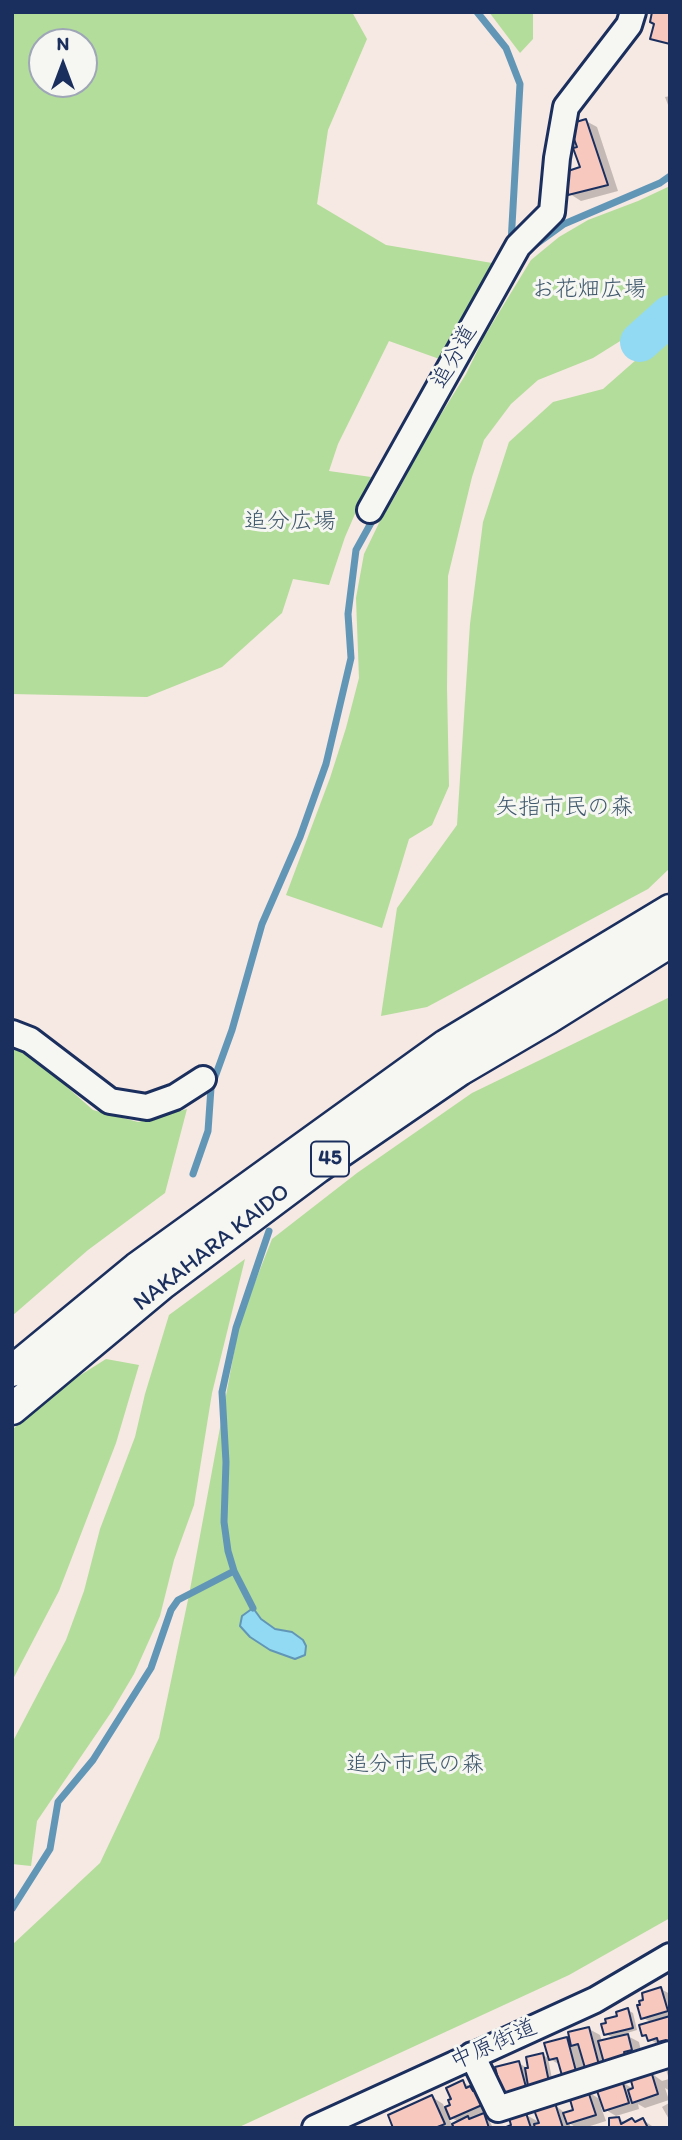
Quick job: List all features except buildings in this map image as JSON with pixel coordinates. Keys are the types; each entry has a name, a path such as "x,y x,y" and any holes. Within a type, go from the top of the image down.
{"main road":[{"name":"NAKAHARA KAIDO","path":"12,1371 137,1268 446,1045 670,910"},
{"name":"NAKAHARA KAIDO","path":"12,1409 162,1284 317,1168 460,1070 670,942"}],"street":[{"name":"追分道","path":"370,510 518,246 552,212 557,158 566,107 629,25 634,12"},
{"path":"12,1032 30,1040 110,1101 146,1107 175,1097 203,1079"},
{"name":"中原街道","path":"315,2128 595,2000 670,1956"},
{"path":"472,2054 498,2109 670,2053"}],"green space":[{"name":"追分広場","path":"12,12 352,12 367,39 328,130 317,204 386,245 492,263 445,361 389,341 338,444 329,471 371,477 345,537 329,585 293,579 282,613 222,667 147,697 12,694"},
{"path":"489,12 533,12 533,39 520,53"},
{"name":"お花畑広場","path":"670,186 670,302 625,338 593,358 538,380 511,404 484,440 472,477 448,576 449,786 432,825 409,839 382,928 286,895 330,778 359,678 356,598 364,554 379,523 425,440 466,374 484,337 531,260 559,237 588,220"},
{"name":"矢指市民の森","path":"670,330 670,868 648,889 427,1007 381,1016 397,908 457,825 470,624 483,522 509,442 553,402 603,389"},
{"name":"追分市民の森","path":"670,997 670,1918 569,1975 237,2128 12,2128 12,1945 100,1863 159,1738 189,1595 240,1320 272,1239 357,1173 472,1093"},
{"path":"12,1047 41,1064 93,1110 138,1122 187,1109 165,1193 88,1250 12,1316"},
{"path":"245,1259 212,1393 194,1505 174,1560 160,1616 134,1674 112,1711 37,1821 31,1866 12,1864 12,1743 66,1640 84,1591 100,1529 135,1437 169,1315"},
{"path":"106,1359 139,1365 116,1443 59,1591 12,1681 12,1430 52,1393"}],"water":[{"path":"253,1608 261,1619 275,1629 292,1632 303,1640 306,1646 305,1655 295,1659 270,1650 250,1637 240,1626 242,1616"}],"waterway":[{"path":"477,12 506,48 520,84 511,243"},
{"path":"535,245 564,224 660,183 670,176"},
{"path":"640,342 670,315"},
{"path":"193,1174 208,1131 211,1088 232,1030 262,924 300,837 326,764 351,658 348,614 356,550 376,514"},
{"path":"12,1909 50,1849 58,1802 93,1760 151,1668 171,1610 178,1600 234,1571 224,1522 226,1462 222,1392 236,1328 269,1231"},
{"path":"234,1571 253,1608"}]}
